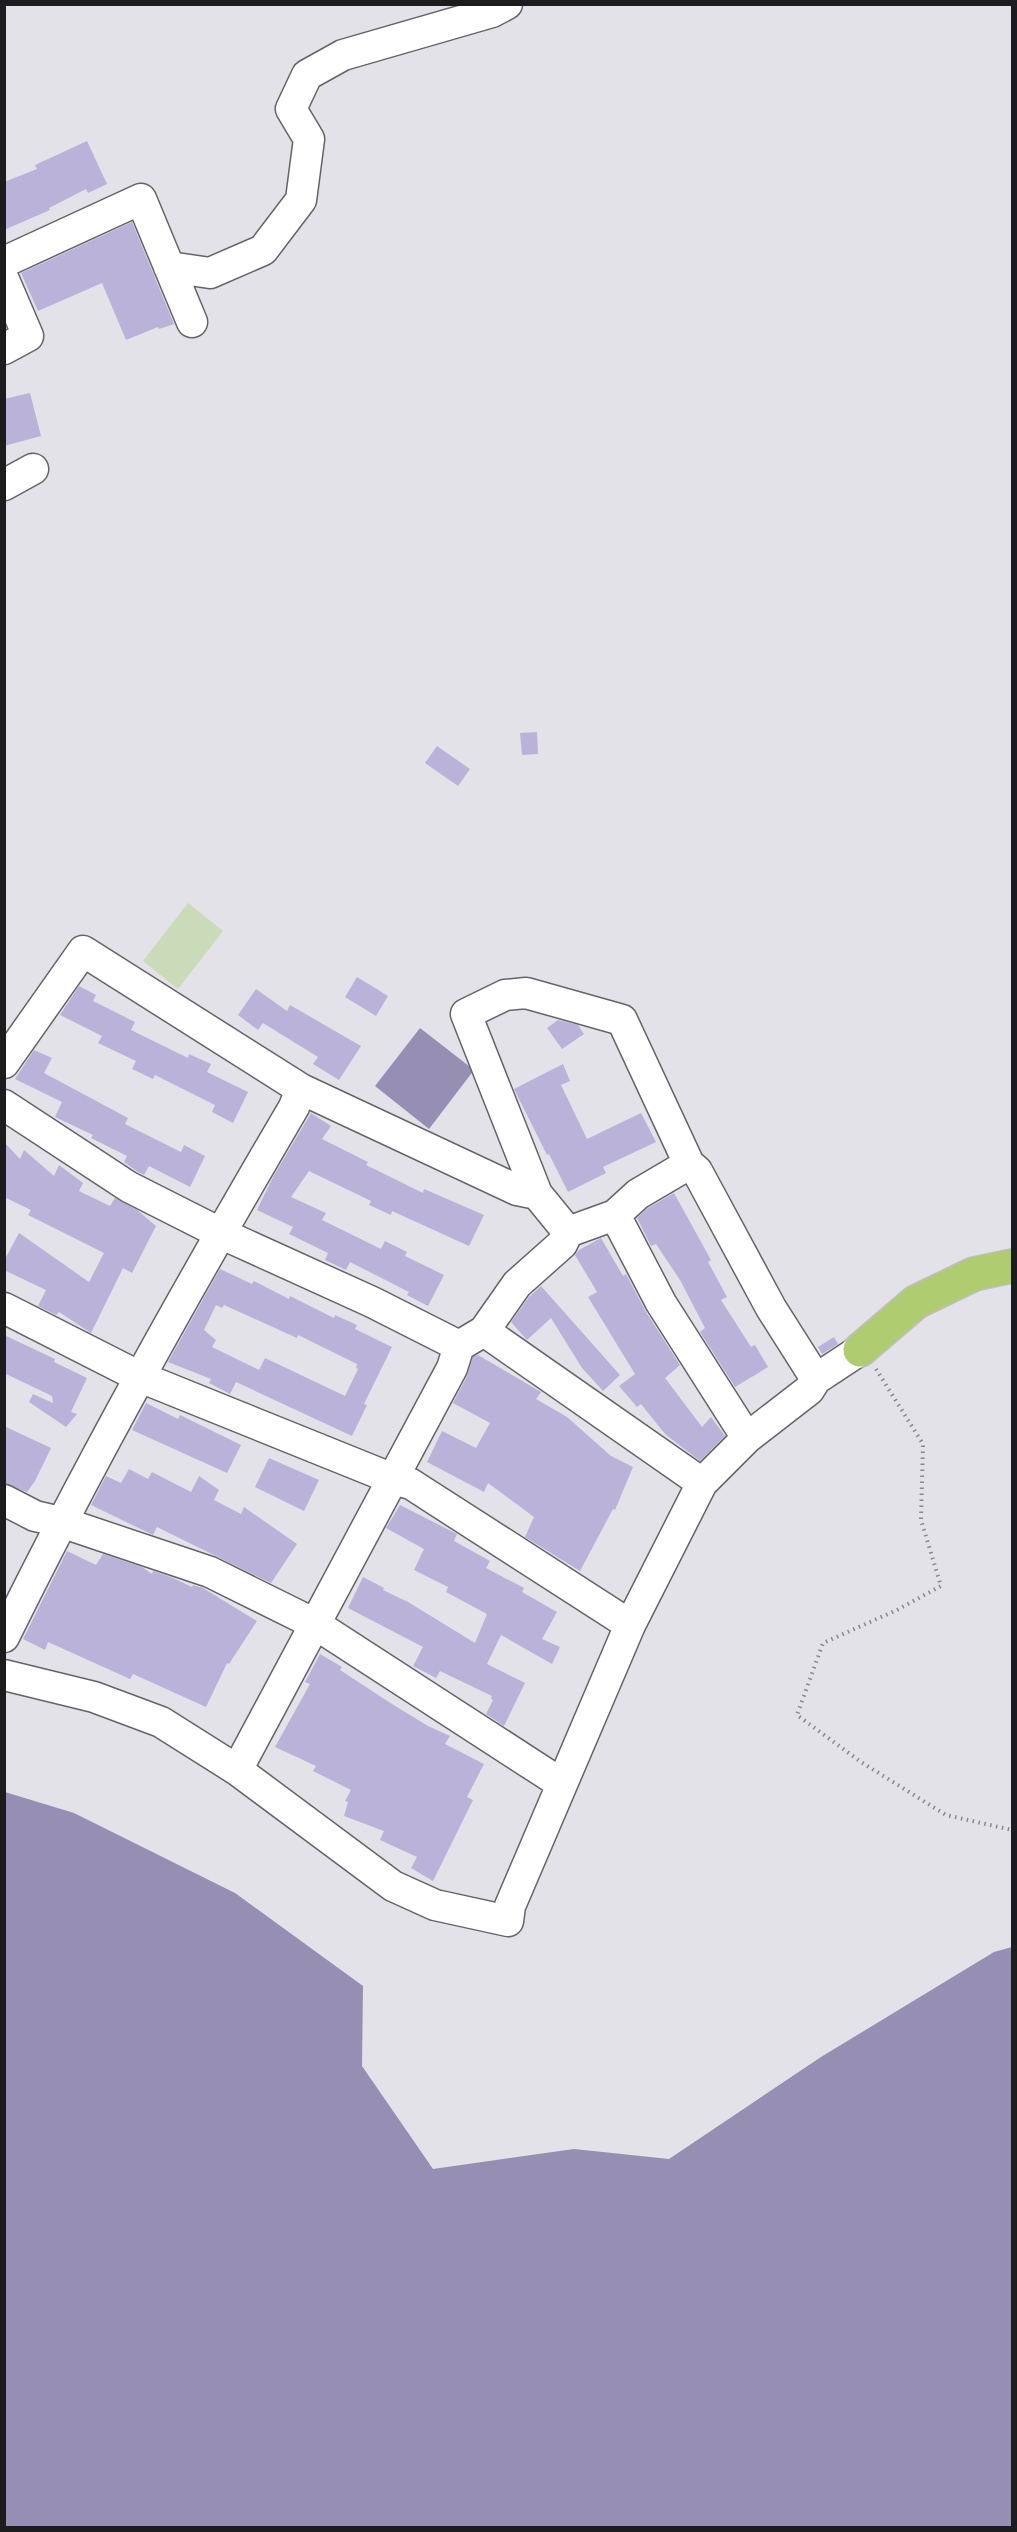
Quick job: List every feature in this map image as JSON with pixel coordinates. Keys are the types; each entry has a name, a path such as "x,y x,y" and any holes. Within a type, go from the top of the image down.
{"main road":[{"path":"860,1350 916,1302 974,1274 1012,1266"}],"street":[{"path":"170,267 210,273 263,250 301,200 309,139 291,109 307,75 343,55 492,12 507,4"},
{"path":"4,262 141,199 192,322"},
{"path":"4,280 28,336 4,349"},
{"path":"4,485 33,469"},
{"path":"4,1063 83,951 301,1089 517,1190 537,1194"},
{"path":"568,1232 537,1194 466,1014 505,995 526,993 622,1020 689,1164 697,1171 771,1308 816,1379"},
{"path":"4,1637 61,1522 220,1233 294,1107 301,1089"},
{"path":"4,1105 129,1187 220,1233 372,1302 471,1338 702,1483"},
{"path":"237,1770 452,1368 471,1338 518,1284 562,1244 568,1232 615,1215 638,1194 689,1164"},
{"path":"615,1215 661,1303 747,1438"},
{"path":"4,1308 140,1377 393,1479 411,1484 630,1625"},
{"path":"4,1675 94,1697 161,1722 237,1770 393,1886 435,1905 508,1921 510,1906 630,1625 702,1483 747,1438 809,1390 816,1379 860,1350"},
{"path":"4,1500 35,1516 61,1522 210,1572 315,1624 562,1784"}],"path":[{"path":"860,1350 877,1370 923,1444 921,1520 941,1586 897,1610 824,1643 797,1715 861,1762 946,1815 1012,1830"}],"green space":[{"path":"188,903 223,931 178,989 143,961"}],"shaded area":[{"path":"420,1028 474,1070 429,1129 375,1086"},
{"path":"5,1792 74,1813 235,1893 363,1986 362,2066 433,2169 574,2149 669,2159 821,2057 994,1952 1012,1947 1012,2527 5,2527"}],"building":[{"path":"87,141 107,184 88,193 86,189 49,208 50,210 4,230 4,182 37,169 35,165"},
{"path":"132,222 174,324 159,329 158,327 126,340 102,283 38,311 21,273"},
{"path":"30,393 41,436 4,446 4,399"},
{"path":"537,732 538,754 522,755 520,733"},
{"path":"437,746 470,769 458,786 425,763"},
{"path":"357,977 388,996 376,1016 345,997"},
{"path":"79,986 96,995 93,1001 135,1022 131,1030 188,1058 189,1054 211,1064 207,1072 248,1092 233,1123 212,1112 215,1105 155,1075 153,1079 132,1069 136,1061 98,1043 102,1036 60,1015"},
{"path":"256,989 287,1011 290,1005 361,1046 339,1080 313,1064 318,1057 263,1023 258,1030 238,1015"},
{"path":"558,1020 578,1025 584,1034 562,1049 547,1028"},
{"path":"34,1050 52,1058 44,1073 128,1118 125,1124 181,1152 184,1145 205,1156 190,1187 149,1166 144,1175 138,1172 124,1162 127,1156 91,1138 93,1135 55,1117 62,1102 15,1079"},
{"path":"563,1064 570,1081 561,1085 587,1139 641,1113 656,1142 603,1167 606,1173 568,1192 514,1089"},
{"path":"311,1113 331,1126 322,1139 368,1162 366,1165 423,1193 424,1189 484,1215 469,1246 392,1211 391,1215 369,1205 371,1201 309,1171 291,1197 326,1213 322,1220 381,1249 385,1241 407,1252 405,1256 444,1275 428,1306 407,1295 409,1292 350,1262 346,1270 325,1260 328,1253 289,1234 293,1227 257,1210 273,1177"},
{"path":"4,1142 20,1159 24,1150 54,1176 59,1165 83,1183 79,1191 110,1206 115,1198 137,1210 156,1226 132,1273 123,1268 91,1333 59,1312 56,1315 38,1306 46,1290 4,1270 4,1261 19,1233 89,1282 104,1253 28,1215 31,1210 4,1197"},
{"path":"674,1193 711,1260 708,1262 727,1297 721,1300 751,1347 755,1345 768,1367 735,1387 700,1332 705,1328 680,1280 656,1244 651,1246 637,1218 648,1208"},
{"path":"601,1238 623,1276 626,1274 646,1312 680,1365 665,1378 702,1427 711,1417 725,1436 700,1461 665,1434 641,1404 637,1407 619,1386 635,1374 588,1297 597,1292 575,1255 579,1250"},
{"path":"220,1269 252,1284 254,1281 289,1299 290,1296 334,1318 335,1315 357,1325 355,1329 392,1347 364,1404 367,1405 352,1436 236,1382 230,1394 209,1383 211,1379 168,1362","holes":["216,1305 222,1308 224,1305 297,1338 298,1335 357,1364 358,1369 345,1396 265,1358 259,1370 212,1347 216,1340 204,1330"]},
{"path":"541,1286 620,1375 603,1391 582,1368 551,1318 527,1340 511,1322 529,1297"},
{"path":"4,1335 55,1359 54,1362 87,1378 71,1412 77,1414 66,1427 29,1402 33,1394 53,1403 52,1396 4,1373"},
{"path":"834,1337 838,1344 822,1354 818,1347"},
{"path":"478,1355 541,1392 536,1399 567,1417 611,1456 633,1467 615,1510 613,1509 580,1571 525,1537 534,1517 488,1483 484,1492 427,1462 442,1431 476,1448 490,1423 453,1403 467,1376 473,1357"},
{"path":"146,1403 178,1419 180,1415 241,1445 227,1473 132,1430"},
{"path":"4,1426 51,1448 27,1492 4,1483"},
{"path":"269,1458 319,1480 304,1511 255,1487"},
{"path":"129,1469 148,1479 152,1472 191,1492 199,1476 219,1490 214,1500 241,1514 244,1507 297,1544 271,1583 157,1527 153,1535 91,1505 106,1476 121,1483"},
{"path":"400,1505 457,1534 454,1541 490,1561 486,1568 524,1588 522,1592 557,1612 542,1639 560,1647 552,1664 501,1635 487,1664 525,1683 504,1726 486,1714 493,1700 492,1696 440,1671 436,1678 413,1666 423,1647 348,1608 363,1577 475,1643 487,1614 446,1592 448,1587 414,1570 424,1549 386,1528"},
{"path":"67,1551 96,1565 103,1554 142,1567 152,1574 153,1571 192,1587 193,1585 203,1588 257,1621 229,1664 227,1663 206,1707 133,1674 130,1679 48,1642 45,1650 23,1639"},
{"path":"320,1654 342,1667 340,1670 392,1704 428,1726 450,1736 445,1744 484,1764 467,1797 473,1800 433,1881 411,1868 417,1857 380,1840 384,1831 344,1816 348,1802 345,1801 351,1790 313,1771 316,1766 275,1747 310,1684 305,1682"}]}
